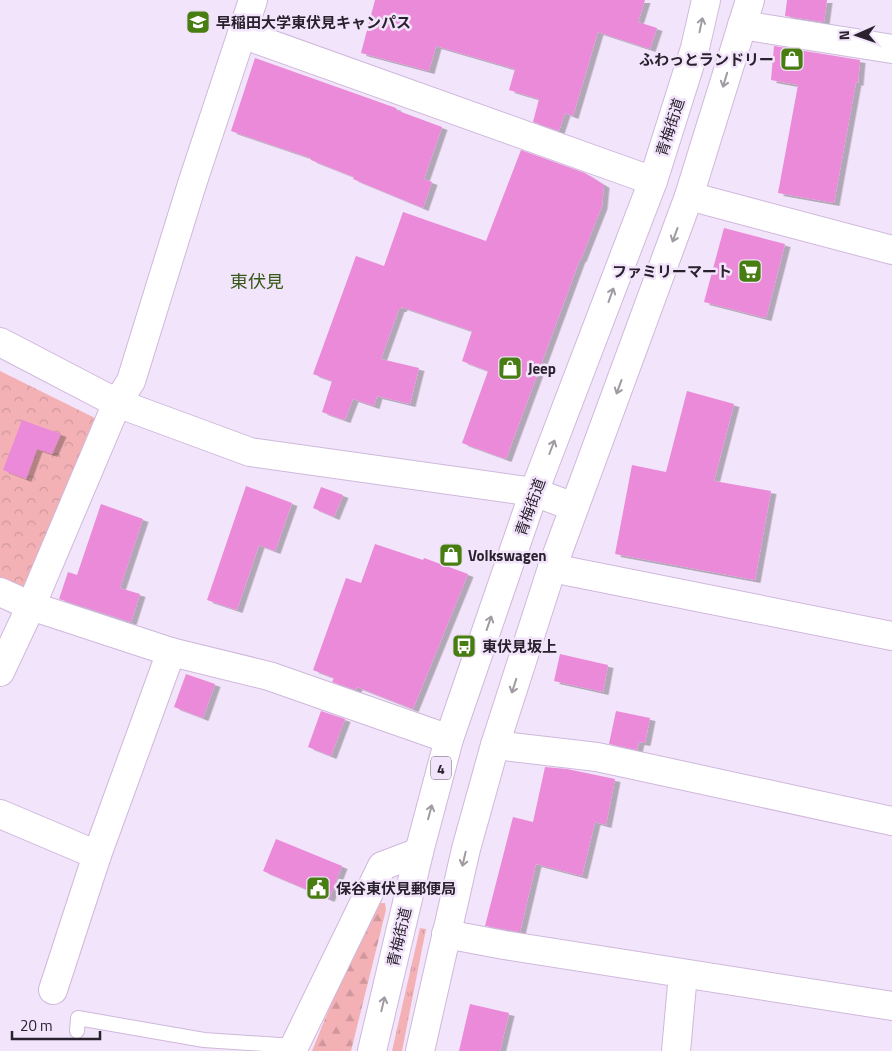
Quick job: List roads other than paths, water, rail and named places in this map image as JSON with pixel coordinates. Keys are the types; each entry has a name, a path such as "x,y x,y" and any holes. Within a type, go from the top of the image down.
{"street":[{"path":"0,672 31,606 117,403 131,381 186,202 253,0"},
{"name":"青梅街道","path":"372,1051 419,852 449,739 534,492 653,181 696,48 706,0"},
{"path":"420,1051 466,849 495,745 552,568 689,196 746,12 892,48"},
{"path":"242,34 653,181"},
{"path":"689,196 892,250"},
{"path":"0,342 117,403 250,452 534,492 574,507"},
{"path":"552,568 892,636"},
{"path":"0,592 31,606 171,652 269,676 449,739"},
{"path":"53,990 97,855 171,652"},
{"path":"495,745 597,757 892,821"},
{"path":"0,814 97,855"},
{"path":"293,1049 382,866 419,852"},
{"path":"446,934 683,974 892,1006"},
{"path":"676,1051 683,974"}],"lane":[{"path":"76,1032 78,1018 204,1040 293,1049"}],"place":[{"name":"早稲田大学東伏見キャンパス","path":"198,22"},
{"name":"ふわっとランドリー","path":"792,59"},
{"name":"ファミリーマート","path":"750,271"},
{"name":"Jeep","path":"510,368"},
{"name":"Volkswagen","path":"451,555"},
{"name":"東伏見坂上","path":"464,646"},
{"name":"保谷東伏見郵便局","path":"318,888"}],"district":[{"name":"東伏見","path":"257,281"}]}
